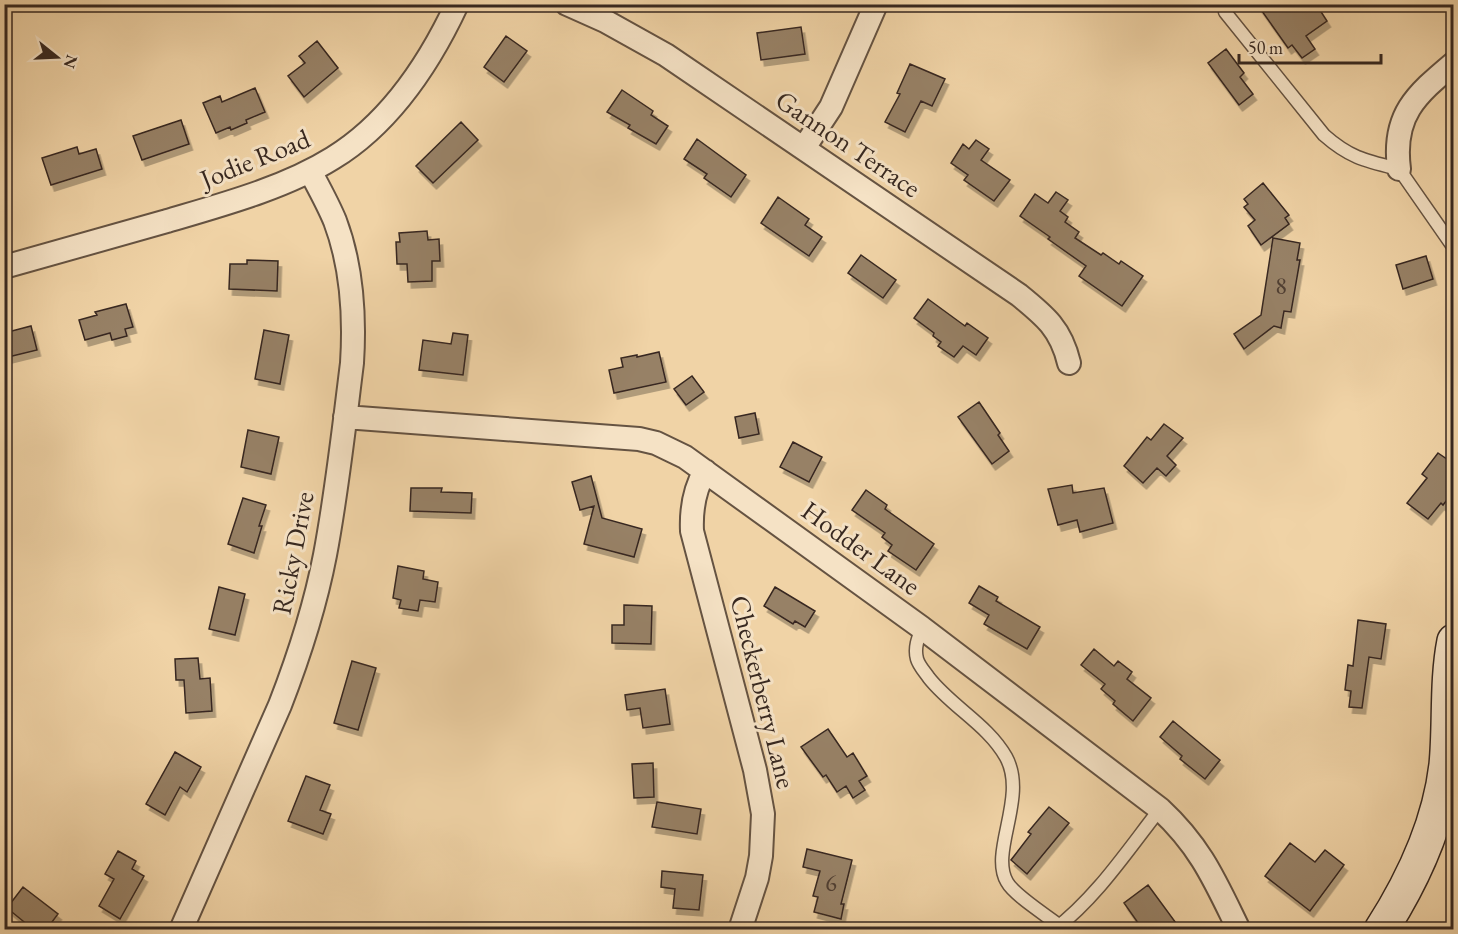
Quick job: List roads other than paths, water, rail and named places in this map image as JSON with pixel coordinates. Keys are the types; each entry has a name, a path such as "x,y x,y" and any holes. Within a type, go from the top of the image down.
{"street":[{"name":"Jodie Road","path":"4,267 226,204 310,171 334,158 355,142 394,105 428,60 443,35 457,4"},
{"name":"Gannon Terrace","path":"567,4 605,21 666,55 1036,309 1059,334 1069,363"},
{"path":"804,148 831,107 876,4"},
{"path":"1399,169 1397,149 1399,130 1406,114 1415,98 1454,63"},
{"name":"Ricky Drive","path":"181,930 280,705 307,629 325,555 354,335 348,274 335,221 310,171"},
{"name":"Hodder Lane","path":"345,417 639,439 669,449 705,471 922,628 1160,809 1188,836 1199,852 1239,930"},
{"name":"Checkerberry Lane","path":"705,471 693,501 692,531 755,770 763,814 761,856 757,878 740,930"},
{"path":"1381,930 1418,863 1437,813 1446,764 1449,675 1454,641"}],"lane":[{"path":"1226,12 1324,135 1355,158 1399,169 1454,248"},
{"path":"922,628 916,652 921,667 937,688 1000,748 1007,759 1011,772 1012,801 1002,861 1007,883 1057,928 1094,894 1160,809"}]}
